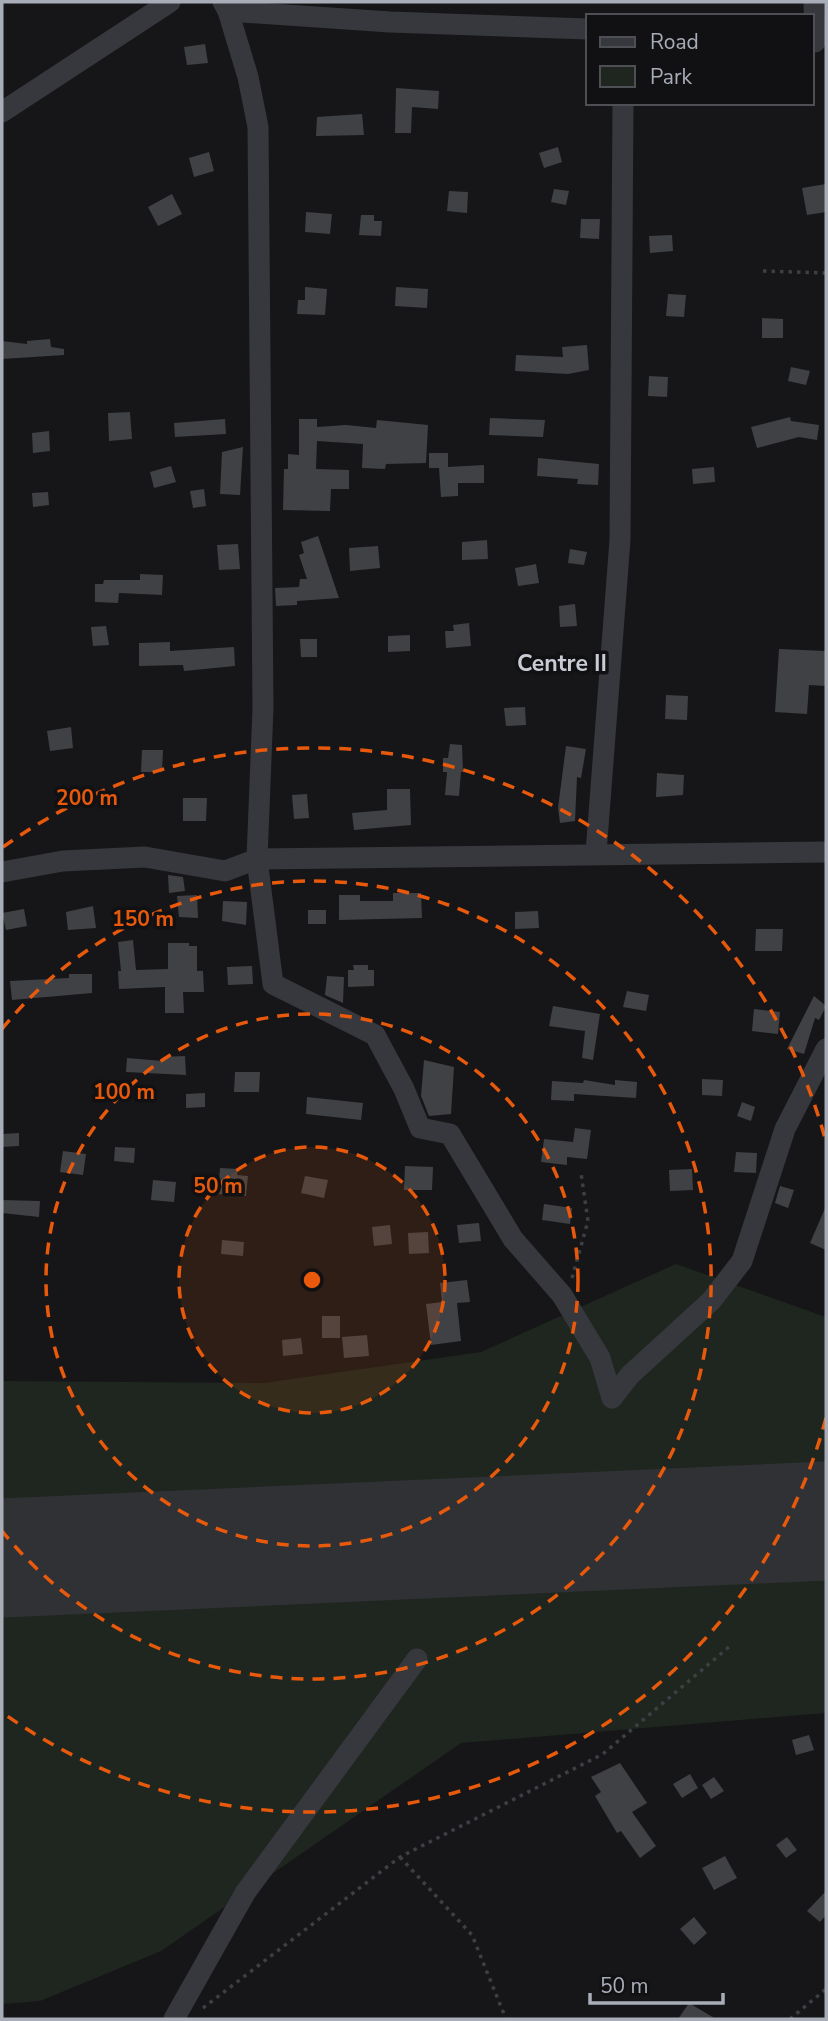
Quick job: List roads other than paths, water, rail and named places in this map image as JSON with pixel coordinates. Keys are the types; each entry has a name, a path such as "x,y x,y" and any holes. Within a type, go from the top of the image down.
{"street":[{"path":"2,112 170,2"},
{"path":"814,2 818,42"},
{"path":"586,29 390,22 225,7 248,77 258,127 263,708 257,859 273,984 375,1035 404,1089 420,1128 450,1135 513,1239 562,1295 600,1358 612,1398 630,1375 711,1301 742,1261 785,1129 826,1049"},
{"path":"596,853 620,540 623,105"},
{"path":"2,872 63,861 145,857 225,871 257,859 826,852"},
{"path":"174,2019 246,1893 417,1658"}],"district":[{"name":"Centre II","path":"562,663"}]}
